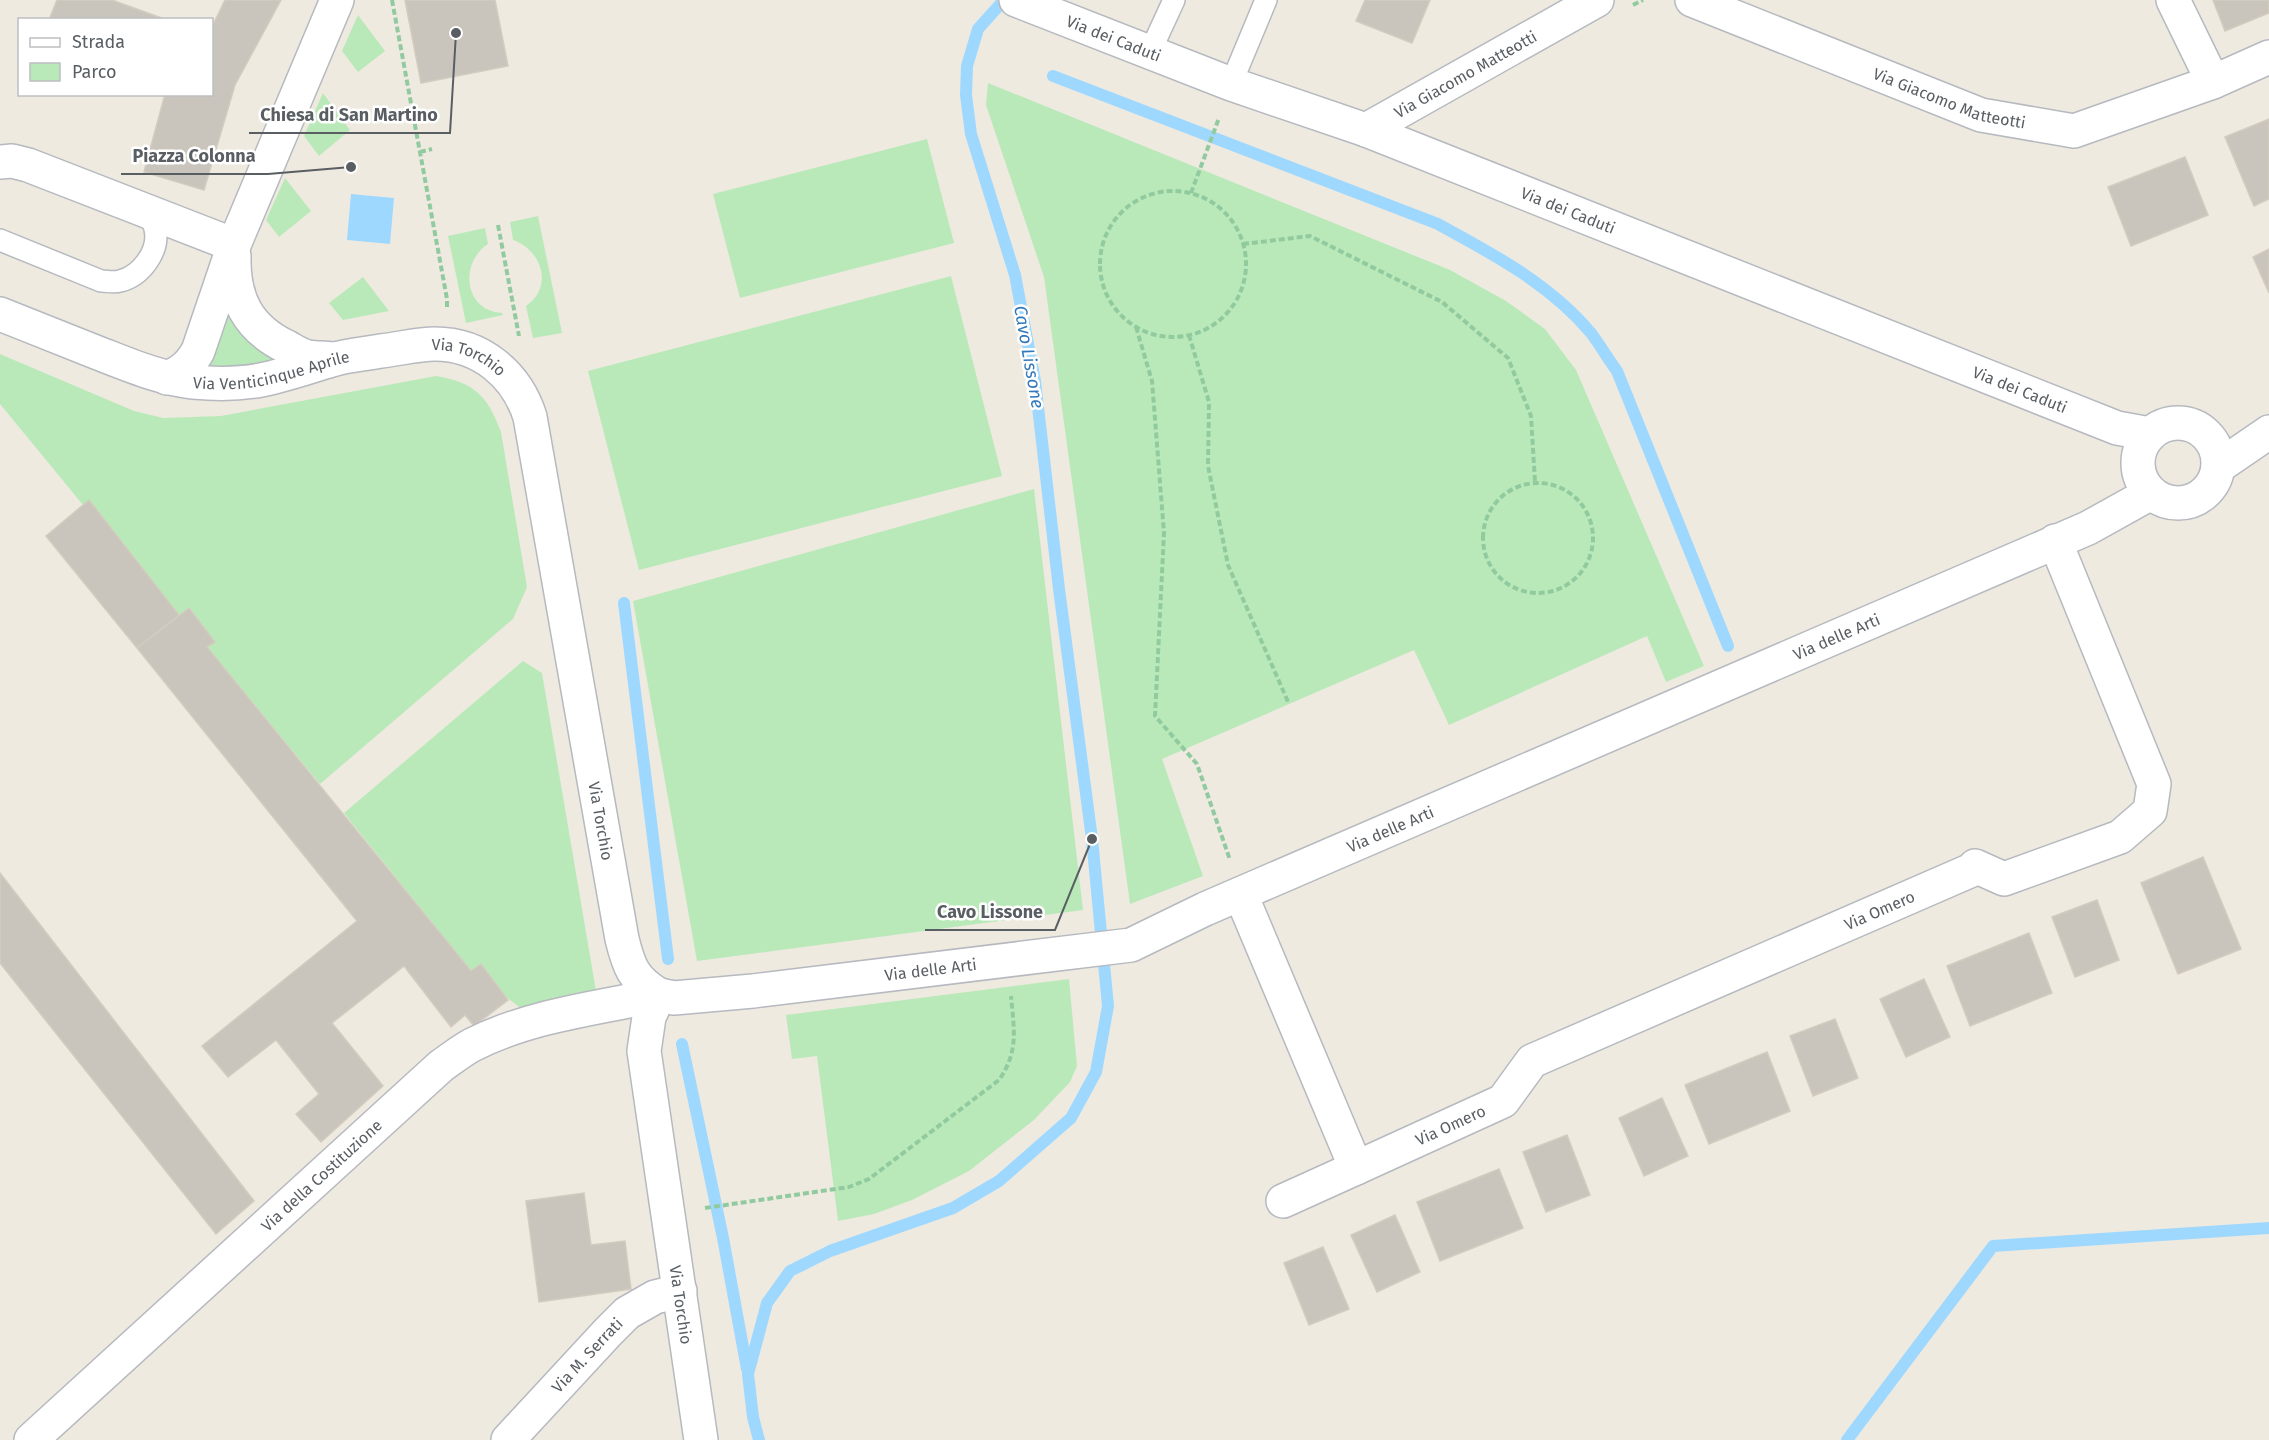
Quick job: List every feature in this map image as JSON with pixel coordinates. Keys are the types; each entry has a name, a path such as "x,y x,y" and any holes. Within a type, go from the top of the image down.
{"street":[{"path":"7,167 147,211 234,245 337,0"},
{"name":"Via Giacomo Matteotti","path":"1365,130 1597,0"},
{"name":"Via Giacomo Matteotti","path":"1692,0 1981,115 2074,131 2213,82 2269,57"},
{"path":"2173,0 2213,82"},
{"name":"Via dei Caduti","path":"1022,2 1231,84 1365,130 2140,456 2161,500 2174,503 2186,502 2198,498 2208,490 2215,479 2215,455"},
{"name":"Via Venticinque Aprile","path":"234,245 236,289 245,311 259,329 278,343 306,357 334,359"},
{"name":"Via Venticinque Aprile","path":"167,378 180,372 191,363 198,351 234,245"},
{"name":"Via Venticinque Aprile","path":"0,314 141,370 167,378 219,383 258,380 293,373 334,359"},
{"name":"Via Torchio","path":"334,359 435,344 457,346 495,365 512,381 524,398 530,417 622,939 632,972 643,985 659,995 649,1017 644,1051 701,1440"},
{"path":"2140,456 2160,427 2171,423 2184,423 2206,434 2215,455 2269,432"},
{"name":"Via delle Arti","path":"659,995 674,998 707,995 1131,945 1205,909 2088,528 2140,456"},
{"name":"Via Omero","path":"1283,1201 1503,1101 1532,1061 1974,869 1975,866 2004,879 2120,837 2150,811 2154,783 2055,542"},
{"path":"1241,895 1356,1168"},
{"name":"Via della Costituzione","path":"31,1440 441,1066 470,1046 511,1029 533,1022 659,995"},
{"name":"Via M. Serrati","path":"508,1440 627,1313 655,1297 680,1291"}],"lane":[{"path":"1150,52 1174,0"},
{"path":"1231,84 1266,0"},
{"path":"0,240 101,281 118,282 133,276 144,266 153,251 155,228 147,211"}],"path":[{"path":"392,0 447,300 446,312 435,344"},
{"path":"1191,194 1218,122"},
{"path":"420,152 432,149"},
{"path":"1168,191 1191,194 1214,203 1232,221 1243,244 1246,269 1240,293 1226,314 1206,330 1182,337 1157,336 1136,327 1118,313 1106,293 1100,270 1102,247 1111,226 1126,208 1145,196 1168,191"},
{"path":"498,225 522,356 518,373 512,381"},
{"path":"1243,244 1310,236 1442,302 1508,357 1531,416 1535,482"},
{"path":"1136,327 1152,381 1164,533 1155,716 1197,764 1241,895"},
{"path":"1189,335 1209,402 1208,466 1228,565 1288,704"},
{"path":"1535,482 1552,484 1569,492 1582,505 1591,521 1593,538 1591,556 1581,573 1568,585 1551,593 1533,594 1515,588 1499,578 1488,563 1483,545 1484,526 1490,510 1502,496 1517,487 1535,482"},
{"path":"702,1208 849,1187 869,1179 999,1080 1008,1067 1013,1053 1015,1034 1008,961"}],"green space":[{"path":"358,15 385,51 358,72 342,51"},
{"path":"988,83 1450,270 1506,301 1545,329 1576,370 1704,666 1666,682 1647,636 1449,725 1414,650 1162,759 1203,876 1130,904 1044,277 986,105"},
{"path":"323,93 350,130 319,156 304,136"},
{"path":"927,139 954,243 740,298 713,194"},
{"path":"285,178 311,211 279,237 266,220"},
{"path":"538,216 562,333 533,338 526,306 535,298 540,289 541,270 531,252 513,240 510,222"},
{"path":"485,228 488,244 479,252 473,263 470,285 473,295 480,304 503,315 466,323 448,236"},
{"path":"951,276 1002,476 639,570 588,371"},
{"path":"363,277 389,311 343,320 329,303"},
{"path":"226,299 286,363 204,372"},
{"path":"0,354 134,411 163,418 221,416 436,376 470,387 485,400 501,432 527,587 513,619 320,784 207,647 214,642 189,608 179,615 89,500 83,505 0,404"},
{"path":"1034,489 1083,910 697,961 633,601"},
{"path":"523,661 542,673 597,997 526,1012 471,971 344,813"},
{"path":"1069,979 1077,1066 1070,1082 1034,1120 969,1171 912,1200 874,1214 838,1221 817,1056 792,1059 786,1015"}],"water":[{"path":"351,194 394,198 390,244 347,240"}],"building":[{"path":"57,0 112,0 162,18 50,18"},
{"path":"225,0 281,0 235,85 204,190 144,172 164,96 213,96 213,25"},
{"path":"405,0 495,0 508,66 421,83"},
{"path":"1365,0 1430,0 1412,43 1356,21"},
{"path":"2213,0 2269,0 2269,13 2225,31"},
{"path":"2269,119 2269,199 2254,206 2225,137"},
{"path":"2185,157 2208,215 2131,246 2108,187"},
{"path":"2269,249 2269,293 2253,257"},
{"path":"89,500 179,615 137,648 46,536"},
{"path":"189,608 215,642 207,647 471,971 481,964 508,1000 474,1026 465,1015 451,1027 404,966 332,1023 383,1086 321,1142 296,1114 319,1094 276,1040 228,1077 202,1046 357,921 137,648"},
{"path":"2203,857 2241,949 2178,974 2141,883"},
{"path":"0,873 254,1201 216,1234 0,963"},
{"path":"2097,900 2119,960 2075,977 2052,917"},
{"path":"2029,933 2052,993 1970,1026 1947,966"},
{"path":"1924,979 1950,1037 1906,1057 1880,999"},
{"path":"1835,1019 1858,1078 1813,1096 1790,1036"},
{"path":"1767,1052 1790,1111 1709,1144 1685,1085"},
{"path":"1662,1098 1688,1156 1644,1176 1619,1118"},
{"path":"1567,1135 1590,1195 1546,1212 1523,1152"},
{"path":"1499,1169 1523,1228 1440,1261 1417,1202"},
{"path":"584,1193 591,1245 625,1241 631,1289 539,1302 526,1201"},
{"path":"1395,1215 1420,1272 1377,1292 1351,1235"},
{"path":"1323,1247 1349,1309 1309,1325 1284,1263"}],"waterway":[{"name":"Cavo Lissone","path":"759,1440 753,1417 748,1374 767,1303 790,1271 830,1251 953,1208 999,1181 1071,1118 1096,1072 1108,1006 1092,839 1059,589 1035,381 1015,275 971,134 966,95 967,66 978,29 1004,0"},
{"path":"1053,76 1438,224 1520,271 1558,300 1591,333 1617,371 1728,646"},
{"path":"624,603 668,959"},
{"path":"682,1044 723,1238 747,1369"},
{"path":"1847,1440 1993,1246 2269,1228"}],"place":[{"name":"Chiesa di San Martino","path":"456,33"},
{"name":"Piazza Colonna","path":"351,167"},
{"name":"Cavo Lissone","path":"1092,839"}]}
